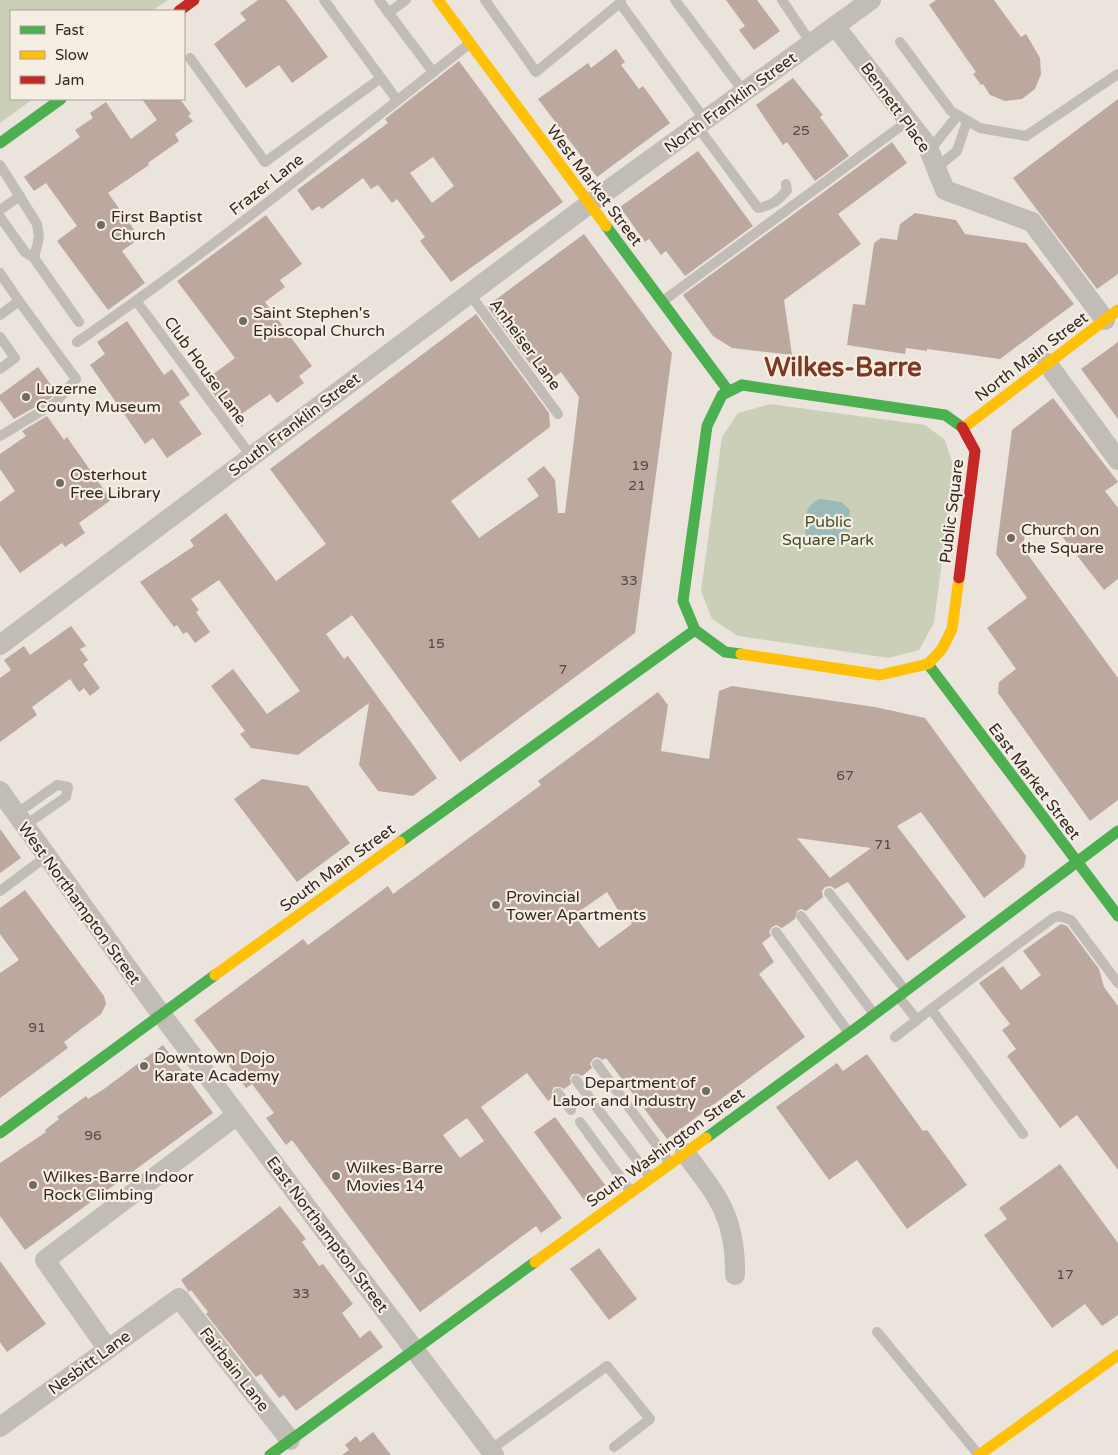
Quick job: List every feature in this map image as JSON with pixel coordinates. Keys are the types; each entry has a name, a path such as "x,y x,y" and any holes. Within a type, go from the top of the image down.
{"street":[{"path":"180,10 194,0"},
{"name":"West Market Street","path":"438,0 727,389"},
{"name":"North Franklin Street","path":"589,204 835,26 857,4"},
{"name":"Bennett Place","path":"835,26 908,121 933,159 945,190 1032,222 1112,315"},
{"path":"1,143 59,100"},
{"name":"South Franklin Street","path":"0,645 589,204"},
{"name":"North Main Street","path":"963,428 1112,315"},
{"path":"1047,363 1118,460"},
{"name":"Public Square","path":"727,389 742,385 945,415 963,428 975,451 952,629 942,649 928,664"},
{"path":"727,389 716,402 707,426 683,601 695,630 725,652 880,675 928,664"},
{"name":"South Main Street","path":"0,1133 161,1014 695,630"},
{"name":"East Market Street","path":"928,664 1118,916"},
{"name":"West Northampton Street","path":"0,791 161,1014"},
{"name":"South Washington Street","path":"270,1455 874,1015 1118,831"},
{"name":"East Northampton Street","path":"161,1014 492,1452"},
{"path":"107,1348 46,1260 237,1115"},
{"path":"678,1158 721,1203 729,1220 734,1244 735,1275"},
{"name":"Nesbitt Lane","path":"0,1427 107,1348 180,1298"},
{"name":"Fairbain Lane","path":"180,1298 290,1440"},
{"path":"979,1455 1118,1355"}],"lane":[{"path":"324,0 397,100"},
{"path":"379,0 432,72"},
{"path":"388,13 406,0"},
{"path":"486,0 536,72 620,1 758,208 769,206 779,200 787,190 786,184"},
{"path":"675,0 744,92"},
{"path":"782,0 811,43"},
{"path":"900,42 951,111 980,128 1026,136 1118,74"},
{"name":"Frazer Lane","path":"77,342 137,302 469,43"},
{"path":"190,58 265,162 380,78"},
{"path":"933,159 958,115"},
{"path":"662,302 908,121"},
{"path":"933,159 957,151 967,121"},
{"path":"0,165 37,224 39,237 34,258"},
{"path":"0,210 20,196"},
{"path":"0,217 25,252 34,258 79,322"},
{"path":"0,273 76,379 55,403 0,436"},
{"name":"Anheiser Lane","path":"469,293 558,414"},
{"path":"0,315 19,301"},
{"name":"Club House Lane","path":"137,302 251,456"},
{"path":"0,337 15,358 0,369"},
{"path":"0,891 47,856"},
{"path":"829,893 902,994 917,1020"},
{"path":"800,916 874,1015"},
{"path":"895,1037 1052,918 1059,916 1071,920 1117,978"},
{"path":"776,932 849,1033"},
{"path":"931,1009 1023,1134"},
{"path":"597,1064 678,1158"},
{"path":"576,1080 589,1097"},
{"path":"558,1093 571,1110"},
{"path":"597,1108 651,1178"},
{"path":"580,1122 631,1192"},
{"path":"877,1332 979,1455"},
{"path":"492,1452 607,1366 650,1419 614,1447"}],"green space":[{"path":"0,0 168,0 153,10 10,10 10,100 32,100 0,123"},
{"name":"Public Square Park","path":"770,404 925,425 945,440 954,468 934,623 919,650 889,658 738,636 712,619 701,591 722,437 738,413"}],"water":[{"path":"820,499 841,502 850,510 849,536 842,544 836,546 815,543 806,536 806,514 811,505"}],"building":[{"path":"258,0 286,0 328,57 292,83 279,65 246,88 214,44 246,20 240,13"},
{"path":"726,0 757,0 780,31 754,50 739,30 745,26"},
{"path":"936,0 994,0 1021,37 1026,34 1040,58 1041,74 1035,89 1022,99 1005,101 990,95 973,74 976,72 929,5"},
{"path":"616,49 625,62 621,65 639,89 643,86 670,123 597,177 538,99 588,63 591,68"},
{"path":"459,61 563,202 451,282 420,241 425,237 397,199 392,203 378,185 371,189 363,178 322,209 319,206 312,211 297,190 388,123 385,119","holes":["433,157 454,186 432,203 410,173"]},
{"path":"793,78 823,115 820,117 849,156 815,181 787,142 783,145 756,105"},
{"path":"1118,99 1118,274 1097,289 1013,178"},
{"path":"143,100 181,100 191,114 188,116 193,121 175,134 179,141 148,163 149,165 108,193 140,238 122,251 145,283 108,310 57,241 77,226 46,183 34,191 24,177 80,137 75,130 93,118 90,113 106,102 131,139 157,120"},
{"path":"892,142 907,163 838,214 861,244 784,300 792,355 732,348 713,336 683,295"},
{"path":"698,151 753,226 685,276 666,251 661,255 649,239 645,242 620,207"},
{"path":"915,213 956,220 965,234 1026,243 1074,304 1000,359 927,349 927,351 906,348 905,354 847,345 853,304 865,305 874,243 881,238 897,240 900,224"},
{"name":"Saint Stephen's Episcopal Church","path":"266,215 302,264 280,280 285,287 265,302 312,366 299,376 304,383 277,403 270,394 243,413 243,427 236,424 204,381 235,358 177,281"},
{"path":"584,234 672,353 635,633 460,762 352,615 326,634 344,659 348,656 437,778 413,796 378,791 359,765 369,703 298,755 251,748 240,734 245,731 211,686 233,669 267,714 300,691 219,580 191,599 199,610 196,612 210,632 195,643 187,632 183,634 177,625 174,627 140,582 194,546 190,540 226,513 276,581 326,544 270,469 476,314 549,413 550,427 451,501 479,538 539,496 527,479 544,466 555,480 558,513 565,513 579,397 561,372 545,384 487,306"},
{"path":"127,321 164,375 172,369 190,395 179,402 202,434 167,458 153,438 145,444 90,365 105,354 97,342"},
{"path":"1118,342 1118,419 1081,369"},
{"name":"Luzerne County Museum","path":"38,367 56,392 51,398 14,419 0,400 0,395"},
{"path":"1053,398 1118,482 1105,491 1118,508 1118,579 1104,590 1057,530 1026,526 1023,548 1118,678 1118,800 1090,821 998,693 999,682 1016,669 987,628 1027,598 996,554 1012,430"},
{"name":"Osterhout Free Library","path":"47,416 64,440 67,437 111,500 79,523 85,533 65,547 62,543 20,573 0,545 0,502 15,491 0,469 0,454 26,436 22,431"},
{"path":"71,626 86,646 80,649 88,660 83,664 100,688 90,696 84,688 79,692 70,679 32,707 37,715 0,742 0,678 11,670 4,660 24,646 30,655"},
{"path":"732,686 875,707 925,718 1026,856 1024,867 984,898 921,812 897,826 966,917 907,961 848,882 835,889 831,886 825,887 822,891 823,897 806,911 801,909 797,911 795,919 782,928 776,925 772,927 769,932 771,936 762,943 774,962 759,974 805,1037 667,1139 606,1058 603,1060 597,1057 593,1059 590,1064 592,1068 582,1076 572,1074 570,1078 571,1084 564,1089 554,1087 552,1091 553,1097 548,1101 527,1073 481,1107 562,1218 541,1233 536,1226 420,1312 292,1140 286,1145 266,1118 274,1113 252,1084 246,1088 194,1020 303,939 308,945 388,886 393,894 541,785 538,781 658,692 668,705 661,751 709,759 719,691","holes":["797,838 871,848 830,878","607,892 618,910 632,924 599,948 574,915","467,1118 484,1141 460,1158 443,1135"]},
{"path":"262,779 308,786 350,843 297,882 234,799"},
{"path":"0,829 21,858 0,873"},
{"path":"25,890 104,996 106,1004 101,1014 64,1042 68,1048 0,1098 0,973 19,960 0,934 0,908"},
{"path":"1061,924 1067,926 1099,969 1104,987 1118,1006 1118,1170 1077,1115 1060,1128 1007,1056 1016,1049 1002,1030 1010,1024 979,983 1003,966 1021,990 1041,975 1023,951"},
{"path":"163,1045 213,1113 25,1250 0,1216 0,1163 46,1132 45,1130 59,1119 57,1117 86,1096 88,1099 104,1089"},
{"path":"867,1054 923,1131 927,1130 967,1185 907,1229 857,1160 829,1180 776,1107 837,1063 843,1071"},
{"path":"555,1117 605,1185 584,1200 534,1132"},
{"path":"1060,1164 1118,1243 1118,1315 1102,1326 1085,1304 1052,1328 984,1235 1007,1219 999,1208"},
{"path":"280,1206 306,1239 302,1242 319,1266 323,1264 353,1304 342,1313 360,1338 370,1330 383,1347 296,1411 284,1395 279,1398 261,1374 256,1377 206,1314 208,1312 191,1290 189,1292 181,1280"},
{"path":"599,1248 637,1299 609,1320 570,1269"},
{"path":"0,1261 46,1324 7,1352 0,1342"},
{"path":"373,1432 391,1455 342,1455 349,1450 345,1445 356,1436 360,1442"}],"traffic: fast":[{"path":"0,143 60,100"},
{"path":"606,226 727,389"},
{"path":"742,385 945,415 962,427"},
{"path":"741,654 725,652 695,630 683,601 707,426 722,395 742,385"},
{"path":"400,842 695,630"},
{"path":"928,664 1118,916"},
{"path":"706,1138 859,1026 1118,831"},
{"path":"0,1133 215,975"},
{"path":"270,1455 535,1262"}],"traffic: slow":[{"path":"438,0 606,226"},
{"path":"963,428 1118,310"},
{"path":"741,654 880,675 928,664 942,649 952,629 959,578"},
{"path":"215,975 400,842"},
{"path":"535,1262 706,1138"},
{"path":"979,1455 1118,1355"}],"traffic: jam":[{"path":"180,10 194,0"},
{"path":"959,578 975,451 962,427"}],"place":[{"name":"First Baptist Church","path":"101,225"},
{"name":"Saint Stephen's Episcopal Church","path":"243,321"},
{"name":"Luzerne County Museum","path":"26,397"},
{"name":"Osterhout Free Library","path":"60,483"},
{"name":"Church on the Square","path":"1011,538"},
{"name":"Provincial Tower Apartments","path":"496,905"},
{"name":"Downtown Dojo Karate Academy","path":"144,1066"},
{"name":"Department of Labor and Industry","path":"706,1091"},
{"name":"Wilkes-Barre Movies 14","path":"336,1176"},
{"name":"Wilkes-Barre Indoor Rock Climbing","path":"33,1185"}],"district":[{"name":"Wilkes-Barre","path":"843,367"}]}
